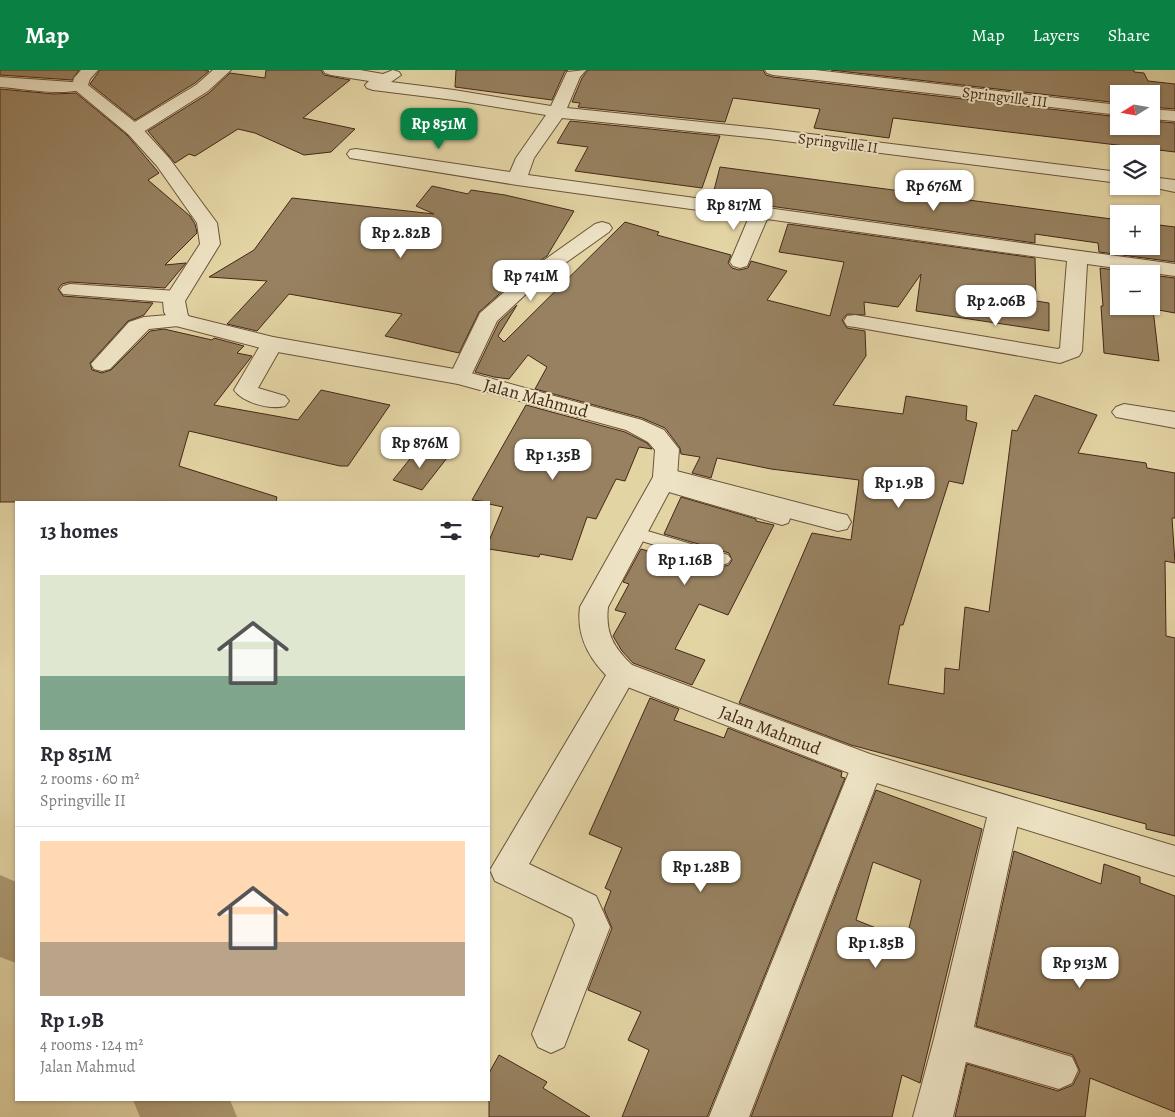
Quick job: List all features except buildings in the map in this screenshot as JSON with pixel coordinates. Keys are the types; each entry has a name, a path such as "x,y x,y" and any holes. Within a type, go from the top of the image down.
{"street":[{"path":"134,130 202,88 223,70"},
{"path":"331,70 385,79 389,79 399,70"},
{"path":"517,179 525,158 557,112 578,70"},
{"name":"Springville III","path":"773,70 1110,109"},
{"path":"0,82 55,87 85,78 163,162 207,223 210,244 178,308 137,327 102,364"},
{"name":"Springville II","path":"373,85 454,95 557,112 770,134 1110,177"},
{"path":"1160,115 1175,116"},
{"path":"356,154 517,179 1175,270"},
{"path":"1160,184 1175,186"},
{"path":"740,262 760,212"},
{"path":"460,377 488,318 533,277 602,228"},
{"path":"855,321 1060,356 1071,351 1078,256"},
{"path":"70,290 178,308"},
{"name":"Jalan Mahmud","path":"178,308 272,344 460,377 644,430 662,442 668,449 662,480 594,606 591,619 600,648 622,674 867,767 1175,861"},
{"path":"272,344 246,390 248,393 277,401"},
{"path":"1124,412 1175,420"},
{"path":"662,480 838,522"},
{"path":"551,1034 593,927 592,922 584,907 507,870 622,674"},
{"path":"729,1117 867,767"},
{"path":"933,1117 953,1039 1004,809"},
{"path":"953,1039 1059,1070"}],"lane":[{"path":"662,480 782,520"},
{"path":"634,533 722,559"}],"waterway":[{"path":"0,911 15,926"},
{"path":"176,1101 194,1117"}]}
